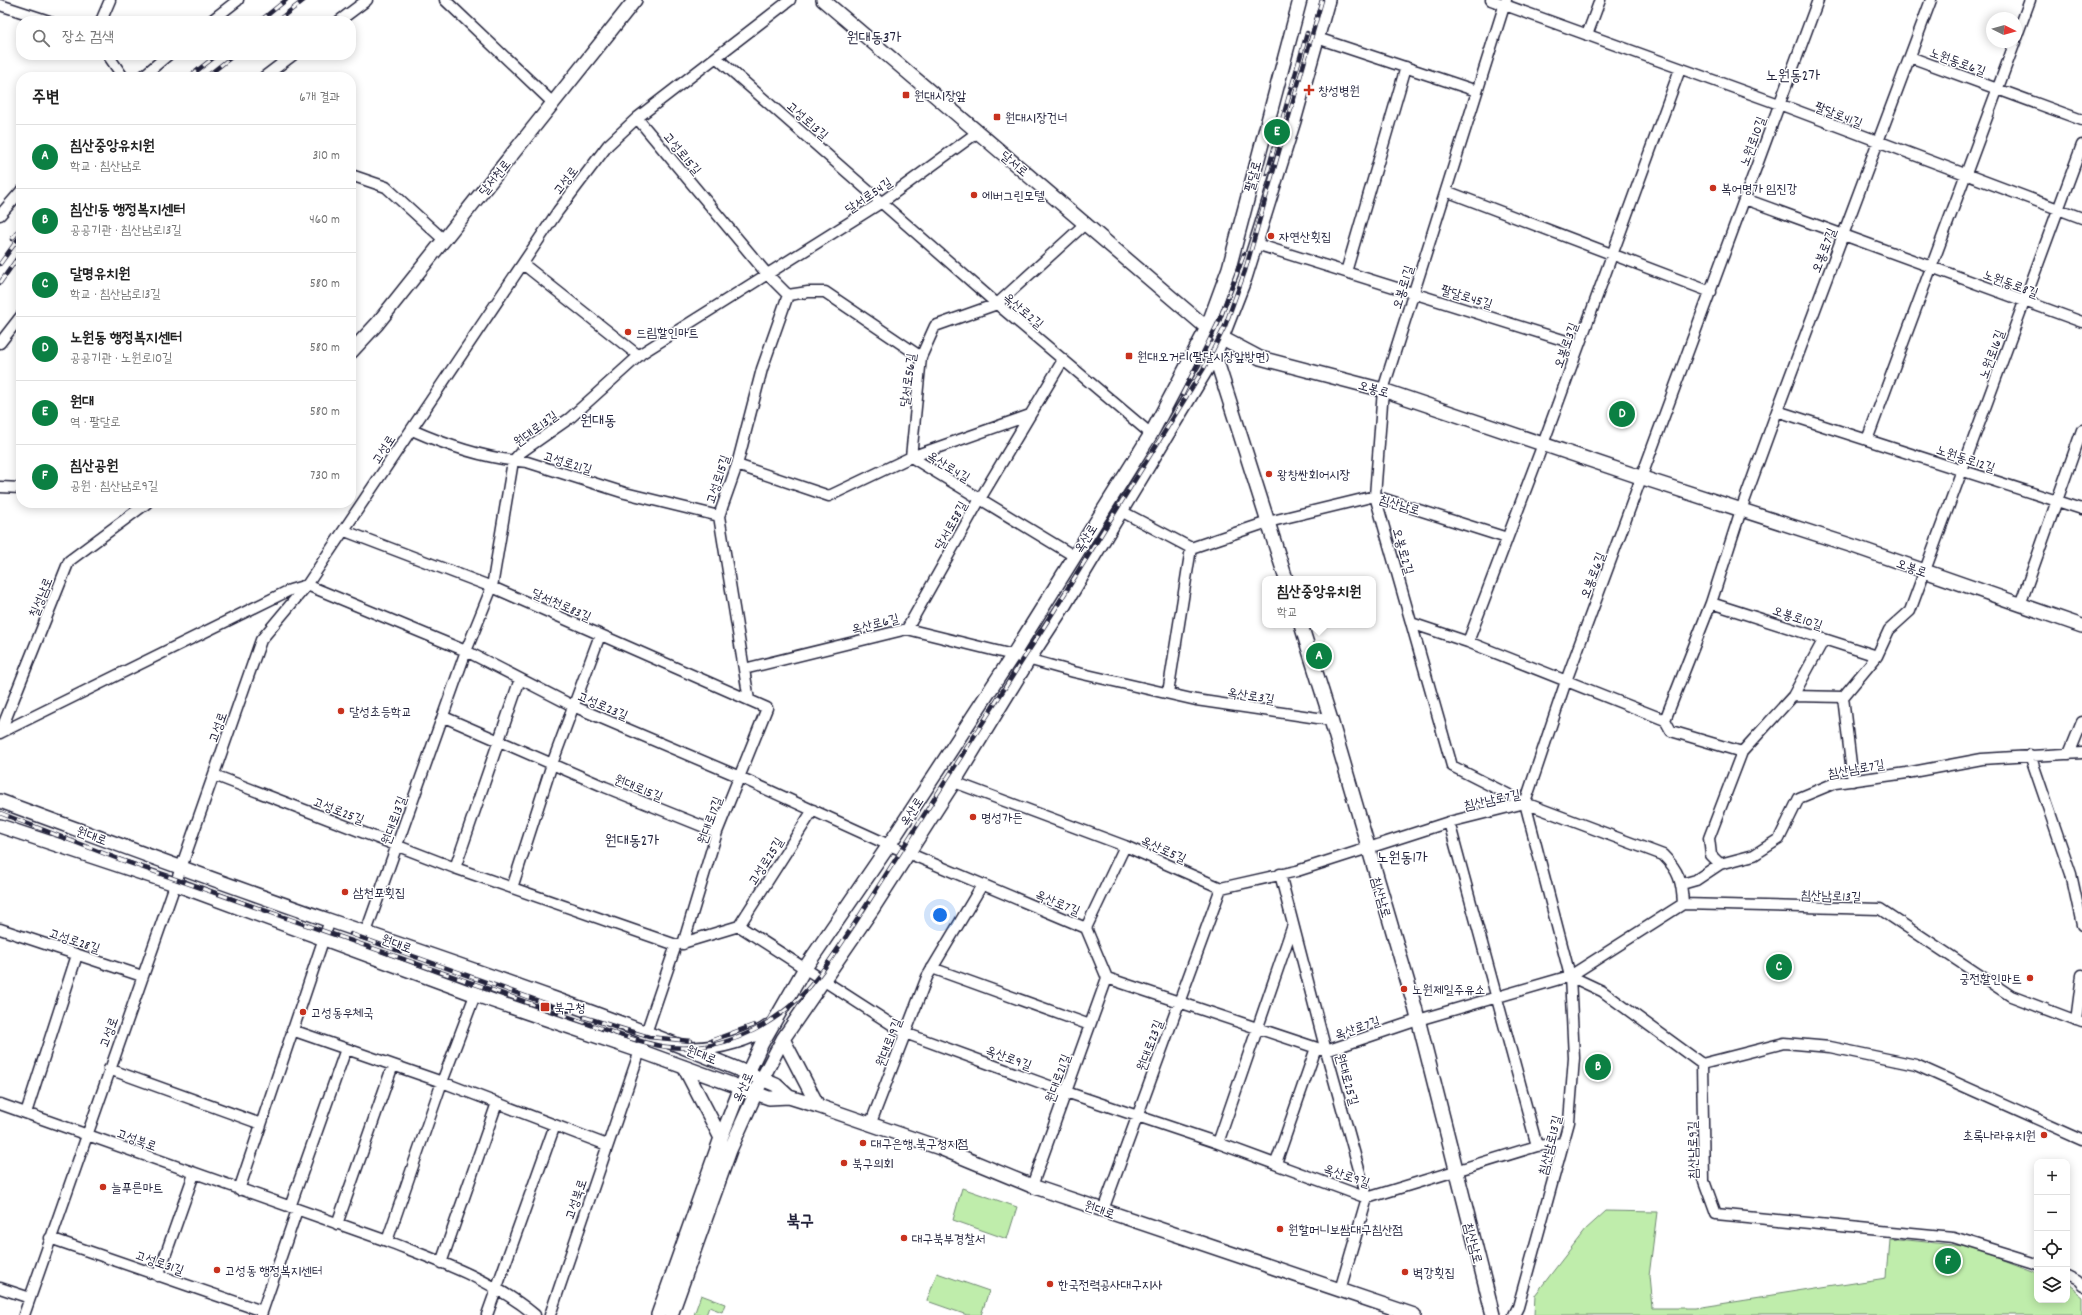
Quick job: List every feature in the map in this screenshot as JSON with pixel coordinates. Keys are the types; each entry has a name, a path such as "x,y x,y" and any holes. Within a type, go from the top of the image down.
{"main road":[{"name":"달서천로","path":"356,347 377,324 635,0"},
{"name":"달서로","path":"823,0 1086,223 1207,328"},
{"name":"팔달로","path":"1207,328 1228,268 1300,0"},
{"name":"옥산로","path":"671,1315 725,1163 755,1093 784,1039 823,979 873,908 954,782 1029,659 1065,604 1215,354 1245,278 1256,244 1328,0"},
{"name":"오봉로","path":"1207,328 1222,338 1260,358 1384,390 1643,478 1925,571 2082,626"},
{"path":"1207,328 1285,576"},
{"name":"옥산로","path":"658,1315 721,1138 741,1087 774,1023 805,968 889,845 1013,655 1151,434 1207,328"},
{"name":"침산남로","path":"1302,628 1331,720 1418,1020 1493,1315"},
{"name":"원대로","path":"0,801 646,1033 776,1085 789,1097"},
{"name":"원대로","path":"0,826 175,884 323,939 769,1098 789,1097 818,1106 940,1148 1032,1186 1414,1315"},
{"path":"687,1049 714,1047 763,1031 774,1023"},
{"path":"784,1039 818,1106"},
{"path":"684,1067 721,1138"}],"street":[{"path":"103,16 110,0"},
{"path":"217,16 238,0"},
{"path":"345,16 367,0"},
{"path":"445,0 553,102"},
{"name":"고성로","path":"24,1315 86,1134 214,775 260,640 307,585 345,531 558,211 608,145 637,118 717,58 790,0"},
{"name":"팔달로41길","path":"1491,0 1505,2 1587,35 1779,104 2082,218"},
{"path":"1587,35 1600,0"},
{"name":"노원로10길","path":"1643,478 1818,0"},
{"name":"오봉로7길","path":"1741,510 1931,0"},
{"name":"오봉로1길","path":"1384,390 1505,2"},
{"path":"2022,21 2029,2"},
{"path":"0,5 34,16"},
{"path":"1317,38 1477,91"},
{"name":"노원동로6길","path":"1997,89 2013,48"},
{"name":"노원동로6길","path":"1910,57 2082,120"},
{"name":"고성로13길","path":"717,58 882,202"},
{"path":"111,60 120,72"},
{"path":"148,72 162,60"},
{"path":"271,72 286,60"},
{"path":"1346,272 1406,67"},
{"name":"오봉로3길","path":"1543,444 1680,69"},
{"path":"1867,440 1997,89"},
{"name":"고성로15길","path":"637,118 767,274 788,295 762,370 737,465 719,516 749,700"},
{"name":"달서로54길","path":"767,274 882,202 978,132"},
{"name":"노원로16길","path":"1925,571 2082,145"},
{"path":"356,177 386,188 444,240"},
{"path":"1446,191 1711,292"},
{"path":"0,214 16,196"},
{"name":"노원동로8길","path":"1745,199 2082,322"},
{"name":"옥산로2길","path":"882,202 997,304 1151,434"},
{"name":"달서로56길","path":"911,457 921,357 935,326 997,304 1086,223"},
{"name":"팔달로45길","path":"1256,244 1579,345"},
{"path":"523,264 639,356"},
{"name":"원대로13길","path":"366,932 466,651 492,587 513,461 520,453 570,418 639,356 767,274"},
{"path":"788,295 808,292 825,292 921,357"},
{"path":"0,343 16,322"},
{"name":"달서로58길","path":"907,629 980,499 1063,360"},
{"name":"오봉로2길","path":"1384,390 1375,496 1452,766 1525,804"},
{"name":"노원동로12길","path":"1777,411 2082,509"},
{"path":"911,457 1030,415"},
{"name":"고성로21길","path":"412,430 452,447 513,461 527,462 625,493 719,516"},
{"path":"2020,605 2082,430"},
{"path":"1468,642 1543,444"},
{"name":"옥산로4길","path":"737,465 829,496 911,457 1074,556"},
{"name":"오봉로6길","path":"1525,804 1566,681 1643,478"},
{"path":"0,487 16,488"},
{"name":"침산남로","path":"1191,548 1268,522 1375,496 1508,538"},
{"name":"칠성남로","path":"0,733 69,561 139,508"},
{"path":"1121,510 1191,548 1168,694"},
{"path":"1665,720 1711,603 1741,510"},
{"name":"달서천로83길","path":"345,531 492,587 767,708"},
{"path":"1853,781 1844,697 1877,656 1889,630 1910,611 1925,571"},
{"path":"0,733 290,590 307,585"},
{"name":"고성로23길","path":"307,585 466,651 573,706 740,777 889,845"},
{"name":"오봉로10길","path":"1711,603 1877,656"},
{"path":"1411,623 1468,642 1665,720 1671,731 1742,752"},
{"name":"옥산로6길","path":"744,669 907,629 1013,655"},
{"path":"512,888 552,764 600,634"},
{"path":"1720,864 1710,855 1709,838 1742,752 1793,696 1824,639"},
{"name":"옥산로3길","path":"1013,655 1074,672 1196,700 1331,720"},
{"path":"455,868 520,679"},
{"path":"1793,696 1844,697"},
{"name":"원대로17길","path":"679,944 717,832 767,708"},
{"path":"444,716 552,764"},
{"path":"2069,754 2082,722"},
{"name":"침산남로7길","path":"1682,884 1696,880 1720,864 1754,855 1779,839 1799,798 1835,783 1982,759 2082,753"},
{"path":"2030,755 2071,874 2082,925"},
{"name":"원대로15길","path":"552,764 717,832"},
{"name":"고성로25길","path":"214,775 455,868 679,944"},
{"name":"옥산로5길","path":"954,782 1125,846 1220,888"},
{"name":"침산남로7길","path":"1368,849 1449,822 1525,804 1663,854 1675,867 1682,884 1683,904"},
{"name":"침산남로13길","path":"1514,1315 1518,1307 1569,1122 1573,1083 1570,976 1525,804"},
{"name":"고성로25길","path":"739,926 813,810"},
{"name":"침산남로7길","path":"1449,822 1498,997"},
{"name":"옥산로7길","path":"889,845 1086,928 1107,978 1316,1048 1326,1051 1418,1020"},
{"path":"1086,928 1125,846"},
{"path":"1220,888 1280,874 1368,849"},
{"name":"원대로25길","path":"1280,874 1326,1051 1367,1198"},
{"name":"원대로19길","path":"870,1125 905,1033 932,968 982,885"},
{"name":"원대로23길","path":"1103,1210 1220,888"},
{"path":"1418,1020 1570,976 1683,904"},
{"name":"침산남로13길","path":"1683,904 1880,909 2011,996 2079,1022"},
{"path":"239,1190 330,920"},
{"path":"1218,1143 1294,925"},
{"path":"646,1033 679,944 739,926 805,968"},
{"name":"고성로28길","path":"0,929 142,976"},
{"path":"26,1114 78,955"},
{"name":"옥산로9길","path":"805,968 905,1033 1066,1092 1276,1163 1367,1198 1456,1170"},
{"path":"932,968 1090,1025"},
{"path":"386,1241 442,1082 484,974"},
{"path":"2079,1022 2082,975"},
{"path":"1570,976 1602,991 1702,1064 1784,1043 1830,1047 1916,1065 2082,1139"},
{"name":"원대로21길","path":"1032,1186 1107,978"},
{"path":"1498,997 1537,1146"},
{"path":"292,1030 442,1082 607,1145"},
{"name":"고성북로","path":"550,1315 646,1033"},
{"path":"1276,1163 1316,1048"},
{"path":"261,1313 346,1049"},
{"name":"침산남로9길","path":"1702,1064 1704,1181 1716,1214 1953,1237 2034,1262"},
{"path":"337,1224 393,1065"},
{"name":"고성로","path":"109,1069 261,1124"},
{"path":"441,1263 497,1103"},
{"name":"고성북로","path":"0,1104 386,1241 496,1287 535,1315"},
{"path":"487,1315 555,1125"},
{"path":"1456,1170 1537,1146 1563,1143"},
{"path":"158,1276 194,1174"},
{"path":"1340,1290 1367,1198"},
{"name":"고성로31길","path":"50,1238 261,1313"},
{"path":"2070,1277 2077,1280 2082,1286"},
{"path":"0,1288 30,1298"}],"green space":[{"path":"962,1188 1017,1207 1007,1239 953,1220"},
{"path":"1606,1211 1657,1212 1649,1276 1652,1308 1695,1308 1886,1278 1889,1238 1963,1246 1982,1251 2034,1271 2034,1303 2070,1303 2070,1288 2082,1298 2082,1315 1534,1315 1535,1295 1585,1230"},
{"path":"937,1273 989,1291 981,1315 967,1315 927,1301"},
{"path":"701,1295 725,1304 722,1312 709,1307 706,1315 694,1315"}],"railway":[{"path":"266,16 286,0"},
{"path":"283,16 304,0"},
{"path":"0,813 121,860 629,1038 653,1045 686,1048 721,1043 754,1030 770,1021 784,1011 806,991 855,923 1054,611 1204,368 1225,326 1245,271 1322,0"},
{"path":"1267,173 1307,33"},
{"path":"195,72 211,60"},
{"path":"212,72 228,60"},
{"path":"12,239 16,234"},
{"path":"0,264 16,242"},
{"path":"1182,395 1219,321 1244,254"},
{"path":"0,283 16,260"},
{"path":"351,934 567,1011"},
{"path":"584,1017 649,1037 691,1041"},
{"path":"713,1040 754,1025"}],"place":[{"name":"창성병원","path":"1309,90"},
{"name":"원대시장앞","path":"906,95"},
{"name":"원대시장건너","path":"997,117"},
{"name":"원대","path":"1277,132"},
{"name":"복어명가 임진강","path":"1713,188"},
{"name":"에버그린모텔","path":"974,195"},
{"name":"자연산횟집","path":"1271,236"},
{"name":"드림할인마트","path":"628,332"},
{"name":"원대오거리(팔달시장앞방면)","path":"1129,356"},
{"name":"노원동 행정복지센터","path":"1622,414"},
{"name":"왕창싼회어시장","path":"1269,474"},
{"name":"침산중앙유치원","path":"1319,656"},
{"name":"달성초등학교","path":"341,711"},
{"name":"명성가든","path":"973,817"},
{"name":"삼천포횟집","path":"345,892"},
{"name":"달명유치원","path":"1779,967"},
{"name":"궁전할인마트","path":"2030,978"},
{"name":"노원제일주유소","path":"1404,989"},
{"name":"북구청","path":"545,1007"},
{"name":"고성동우체국","path":"303,1012"},
{"name":"침산1동 행정복지센터","path":"1598,1067"},
{"name":"초록나라유치원","path":"2044,1135"},
{"name":"대구은행 북구청지점","path":"863,1143"},
{"name":"북구의회","path":"844,1163"},
{"name":"늘푸른마트","path":"103,1187"},
{"name":"원할머니보쌈대구침산점","path":"1280,1229"},
{"name":"대구북부경찰서","path":"904,1238"},
{"name":"침산공원","path":"1948,1261"},
{"name":"고성동 행정복지센터","path":"217,1270"},
{"name":"벽강횟집","path":"1405,1272"},
{"name":"한국전력공사대구지사","path":"1050,1284"}],"district":[{"name":"원대동3가","path":"874,37"},
{"name":"노원동2가","path":"1793,75"},
{"name":"원대동","path":"598,420"},
{"name":"원대동2가","path":"632,840"},
{"name":"노원동1가","path":"1402,857"},
{"name":"북구","path":"800,1220"}]}
